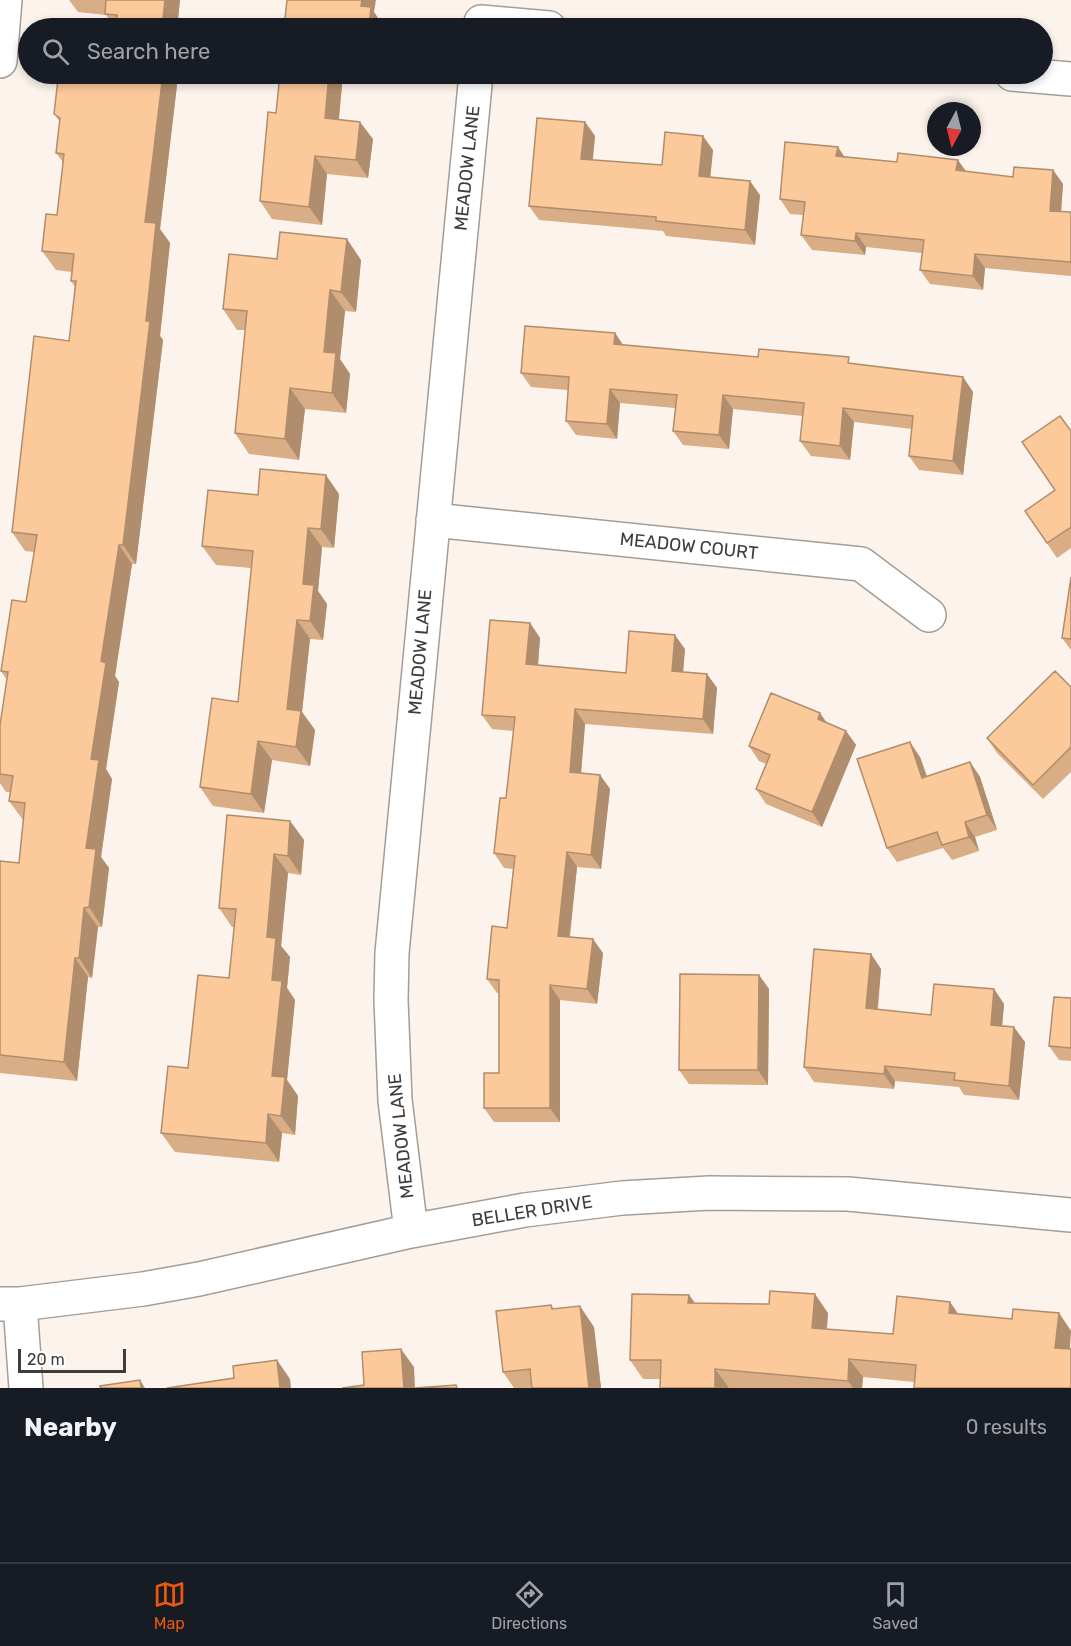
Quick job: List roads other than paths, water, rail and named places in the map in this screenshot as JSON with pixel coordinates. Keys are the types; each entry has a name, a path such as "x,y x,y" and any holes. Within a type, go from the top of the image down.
{"street":[{"path":"0,61 5,0"},
{"path":"1053,77 1071,79"},
{"name":"MEADOW LANE","path":"411,1231 395,1100 391,1000 392,952 475,84"},
{"name":"MEADOW COURT","path":"433,520 861,564 929,615"},
{"name":"BELLER DRIVE","path":"10,1304 143,1289 199,1279 411,1231 525,1210 622,1198 709,1193 848,1194 1071,1215"},
{"path":"10,1304 26,1388"}]}
